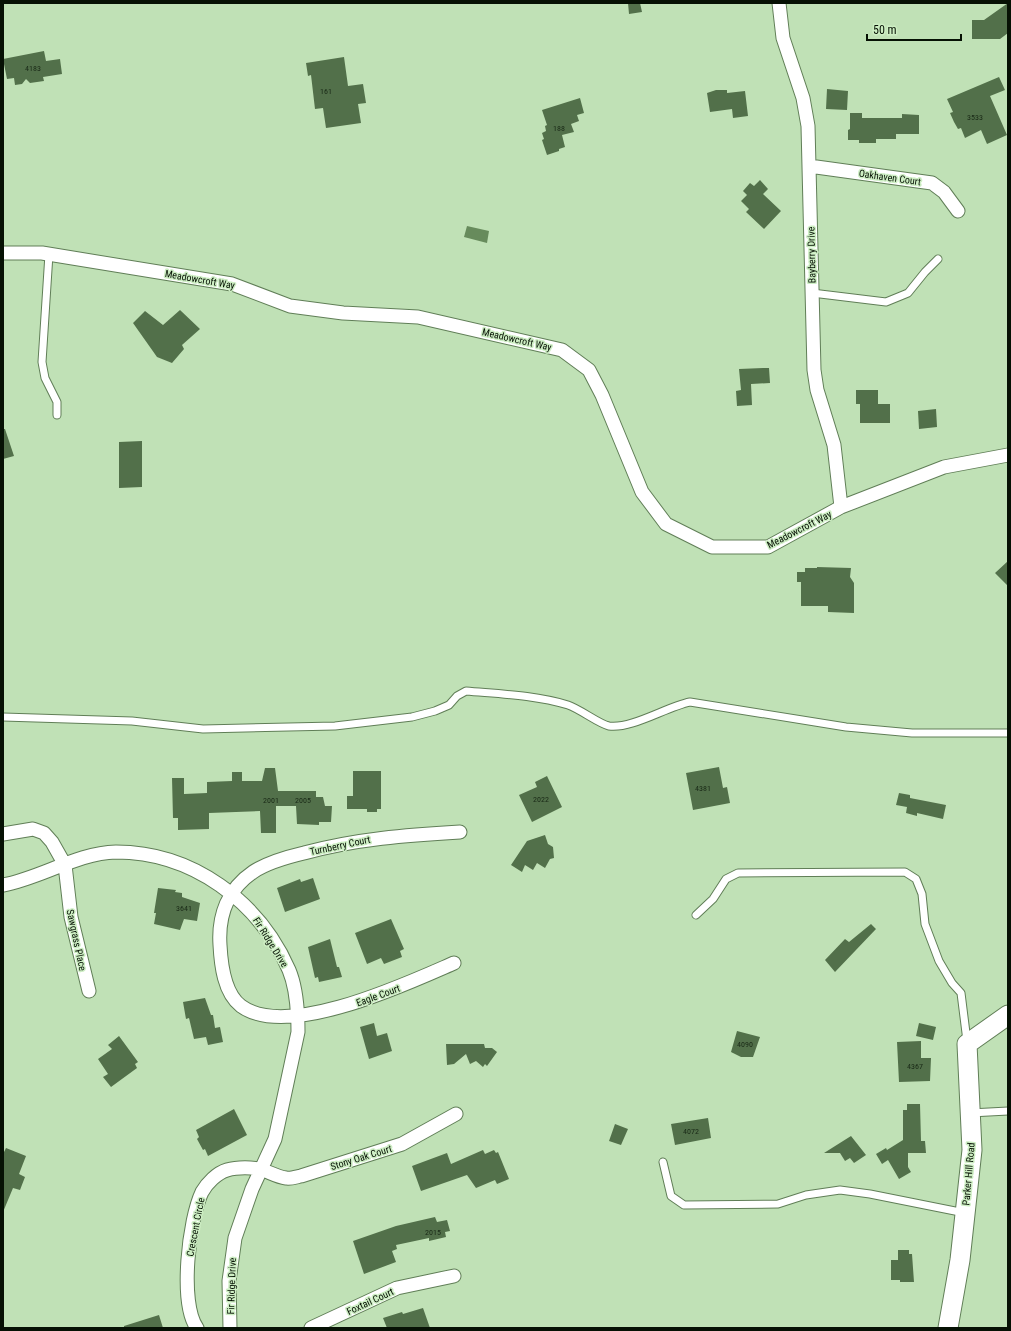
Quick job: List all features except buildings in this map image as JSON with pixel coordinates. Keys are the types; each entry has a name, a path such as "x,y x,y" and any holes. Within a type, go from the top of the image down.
{"street":[{"name":"Bayberry Drive","path":"779,3 784,38 803,98 808,126 814,370 817,390 833,440 840,507"},
{"name":"Oakhaven Court","path":"809,166 932,183 944,192 958,211"},
{"name":"Meadowcroft Way","path":"3,253 50,254 232,284 290,306 343,313 418,317 562,350 589,370 602,395 642,492 666,524 712,547 768,547 840,507 944,467 1008,455"},
{"path":"3,834 32,829 44,833 52,842 65,865"},
{"name":"Turnberry Court","path":"231,893 253,872 271,863 337,844 379,837 460,832"},
{"name":"Fir Ridge Drive","path":"3,885 39,875 88,857 115,852 139,854 164,859 188,868 215,881 231,893 260,921 289,971 295,992 298,1015 298,1032 276,1139 252,1189 235,1238 229,1281 230,1328"},
{"name":"Sawgrass Place","path":"65,865 71,917 89,991"},
{"name":"Eagle Court","path":"231,893 221,916 219,935 221,958 231,995 241,1006 258,1013 277,1017 343,1007 380,995 454,963"},
{"path":"967,1044 1008,1016"},
{"name":"Parker Hill Road","path":"948,1328 960,1260 972,1150 967,1044"},
{"name":"Stony Oak Court","path":"261,1169 287,1178 301,1176 402,1144 456,1114"},
{"name":"Crescent Circle","path":"197,1328 192,1320 187,1284 190,1245 202,1191 212,1178 226,1170 240,1168 261,1169"},
{"name":"Foxtail Court","path":"311,1328 397,1288 454,1276"}],"lane":[{"path":"50,254 42,362 45,378 57,402 56,415"},
{"path":"812,293 886,302 908,293 924,272 938,259"},
{"path":"3,717 132,721 204,729 336,726 412,717 435,712 448,705 457,696 466,691 546,700 570,706 608,726 633,723 676,705 690,702 846,727 912,733 1008,733"},
{"path":"696,915 713,899 726,879 738,873 905,872 916,879 922,894 925,924 939,961 952,983 961,993 967,1044"},
{"path":"970,1113 1008,1112"},
{"path":"663,1162 671,1196 684,1205 778,1204 806,1195 840,1190 870,1194 965,1213"}],"shaded area":[{"path":"467,226 489,231 487,243 464,237"}]}
